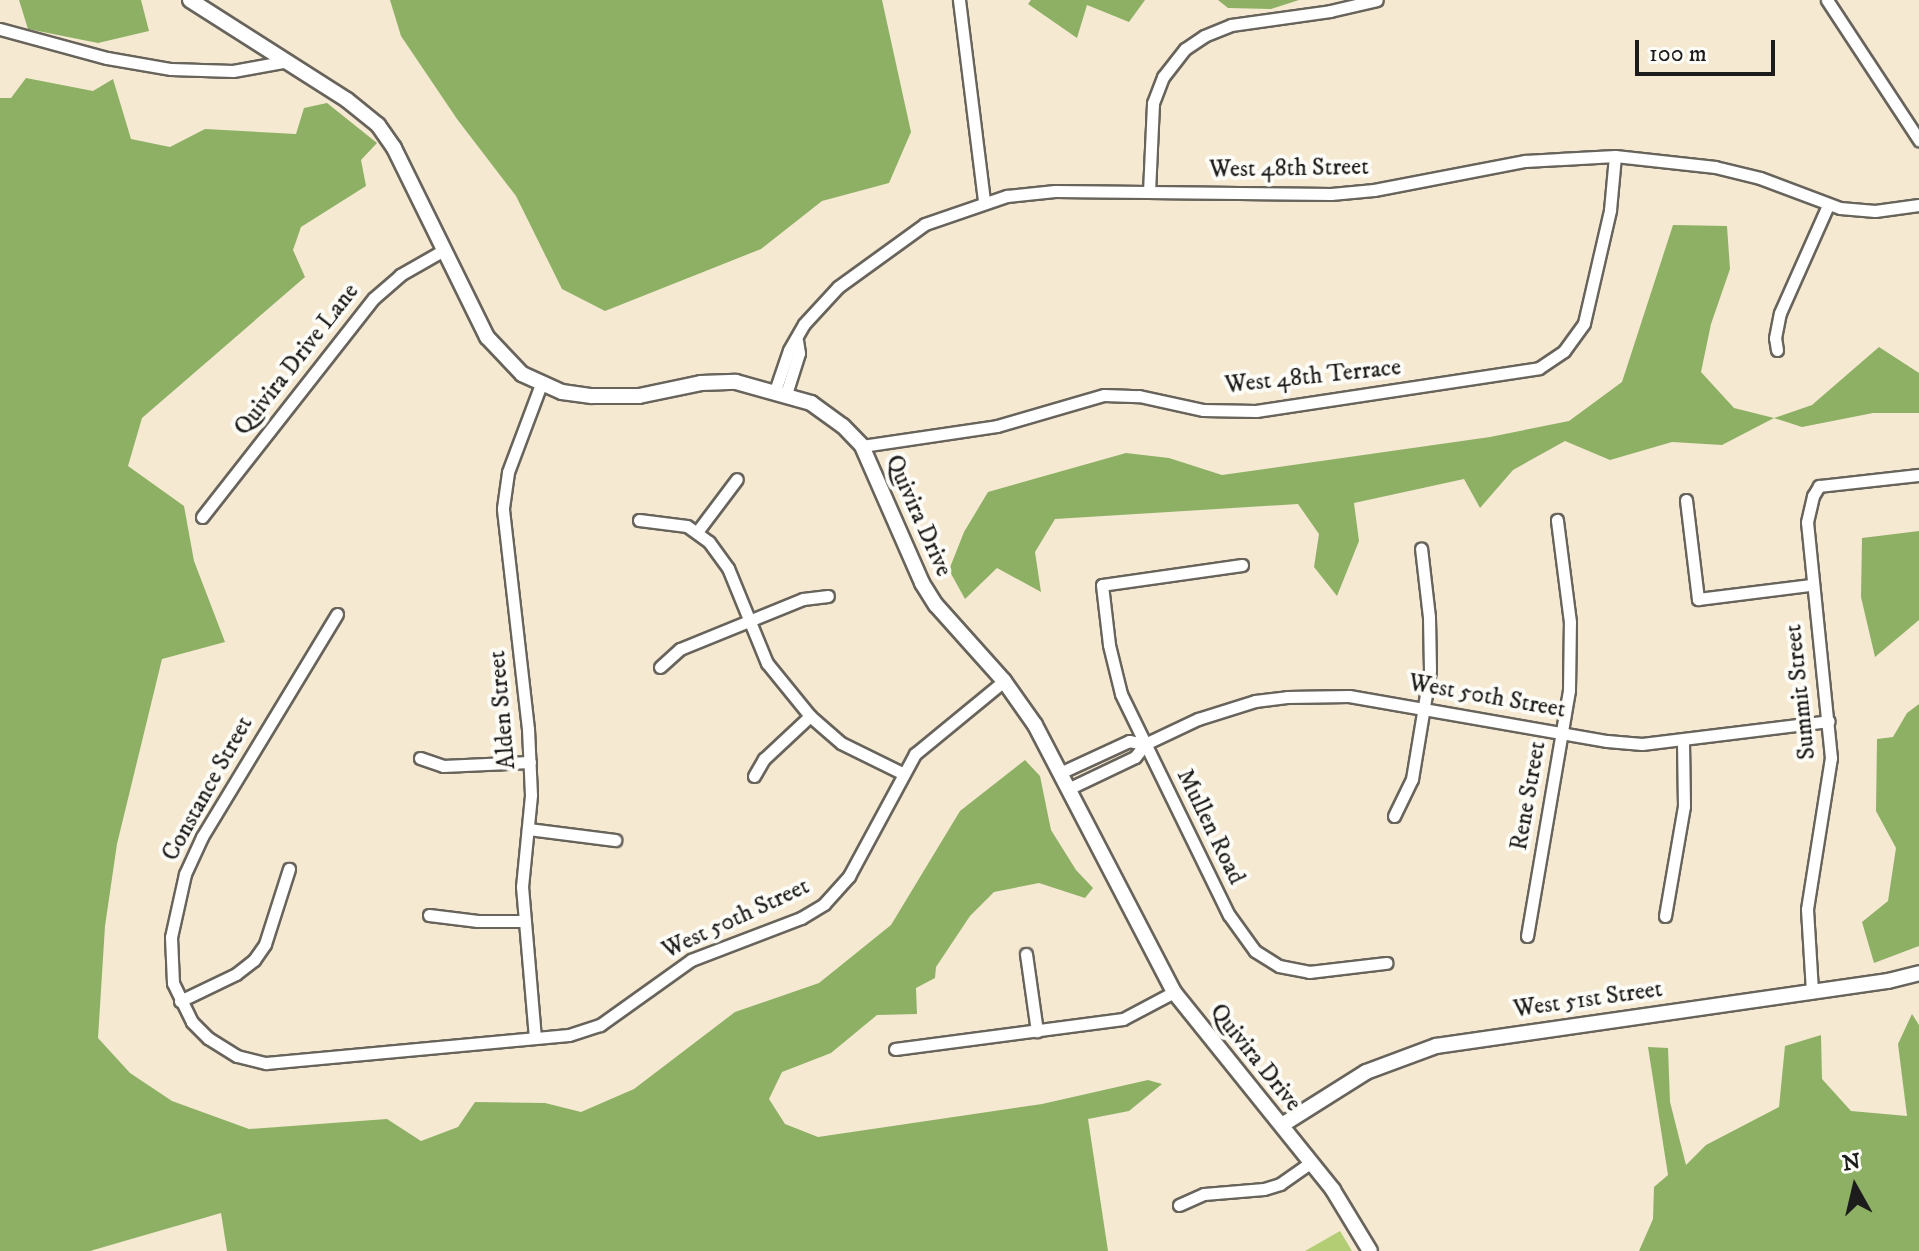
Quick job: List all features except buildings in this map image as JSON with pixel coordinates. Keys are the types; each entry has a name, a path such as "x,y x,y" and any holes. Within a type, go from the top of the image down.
{"main road":[{"name":"Quivira Drive","path":"190,0 364,111 378,125 394,148 496,350 510,365 541,384 562,392 592,396 639,396 701,383 736,382 780,392 811,403 843,426 862,446 922,583 954,627 1004,681 1062,772 1134,923 1174,992 1333,1190 1370,1251"},
{"name":"West 51st Street","path":"1282,1125 1366,1072 1436,1046 1919,973"}],"street":[{"path":"959,0 984,201"},
{"path":"1149,192 1153,103 1163,77 1185,49 1204,36 1231,25 1377,0"},
{"path":"1827,0 1919,140"},
{"path":"0,29 107,58 171,69 233,71 288,61"},
{"name":"West 48th Street","path":"780,392 799,353 797,341 804,324 823,299 902,238 940,217 984,201 1037,192 1331,194 1374,190 1525,161 1615,156 1683,161 1715,167 1775,183 1828,205 1875,211 1919,205"},
{"name":"West 48th Terrace","path":"862,446 997,426 1104,395 1139,396 1203,410 1256,411 1539,368 1564,351 1584,323 1610,210 1615,156"},
{"path":"1777,350 1776,328 1780,313 1828,205"},
{"name":"Quivira Drive Lane","path":"202,517 374,298 400,275 444,250"},
{"name":"Alden Street","path":"535,1038 522,887 530,762 526,687 503,508 508,472 541,384"},
{"name":"Summit Street","path":"1812,991 1807,909 1831,775 1829,721 1806,536 1813,496 1819,486 1919,475"},
{"path":"697,532 737,479"},
{"path":"1686,500 1698,599 1811,585"},
{"path":"639,520 670,521 697,532 728,568 767,663 810,716 841,743 902,773"},
{"name":"Rene Street","path":"1527,936 1569,690 1570,622 1557,520"},
{"path":"1394,816 1412,779 1431,645 1421,548"},
{"name":"Mullen Road","path":"1242,565 1102,585 1116,678 1229,915 1255,951 1279,966 1309,972 1386,963"},
{"path":"660,667 680,649 803,599 828,596"},
{"name":"Constance Street","path":"180,1001 170,960 171,937 185,874 202,837 337,614"},
{"name":"West 50th Street","path":"180,1001 192,1022 208,1038 237,1056 266,1063 569,1035 600,1025 691,960 801,918 824,904 849,876 902,773 921,748 1004,681"},
{"name":"West 50th Street","path":"1070,788 1135,757 1145,744 1225,709 1287,697 1349,696 1642,744 1829,721"},
{"path":"754,776 764,759 810,716"},
{"name":"West 50th Street","path":"1062,772 1129,741 1145,744"},
{"path":"1665,916 1684,806 1683,741"},
{"path":"420,758 443,766 530,762"},
{"path":"528,829 615,840"},
{"path":"180,1001 236,974 254,960 265,944 289,869"},
{"path":"429,915 478,921 524,921"},
{"path":"1026,954 1037,1031"},
{"path":"895,1049 1123,1019 1174,992"},
{"path":"1179,1205 1204,1194 1264,1189 1280,1184 1310,1163"}],"green space":[{"path":"19,0 141,0 149,31 98,43 28,29"},
{"path":"390,0 882,0 911,132 889,183 822,201 761,249 605,311 562,289 516,196 457,119 401,36"},
{"path":"1031,0 1145,0 1129,22 1087,5 1077,38 1028,4"},
{"path":"1218,0 1299,0 1271,9 1228,8"},
{"path":"26,78 93,91 113,79 131,139 170,147 205,129 296,134 304,108 327,103 377,143 361,160 366,186 301,227 293,250 305,277 142,418 128,466 184,506 194,561 225,642 162,659 117,844 105,926 98,1038 130,1073 172,1101 249,1129 387,1119 421,1141 458,1127 475,1102 545,1103 581,1112 634,1089 735,1012 819,983 891,925 960,811 1025,760 1040,776 1051,830 1076,870 1093,888 1085,898 1039,883 994,892 970,916 936,967 935,978 916,988 917,1014 877,1015 831,1053 782,1072 769,1099 785,1124 818,1137 1042,1104 1148,1080 1162,1084 1129,1111 1088,1119 1108,1251 227,1251 221,1213 90,1251 0,1251 0,98 11,98"},
{"path":"1673,225 1727,226 1730,269 1711,324 1701,372 1734,408 1774,418 1722,445 1672,442 1610,460 1565,441 1513,470 1480,508 1464,479 1354,503 1359,541 1337,596 1314,567 1319,534 1298,504 1055,519 1035,552 1041,592 997,568 965,599 949,570 964,532 988,492 1126,453 1169,458 1222,475 1490,437 1569,421 1622,382"},
{"path":"1879,347 1919,373 1919,413 1873,413 1802,427 1774,418 1812,405"},
{"path":"1919,531 1919,620 1875,657 1861,597 1862,538"},
{"path":"1919,704 1919,946 1874,963 1862,922 1888,901 1896,848 1876,811 1877,739 1893,737 1907,713"},
{"path":"1912,1014 1919,1025 1919,1251 1639,1251 1653,1219 1654,1187 1668,1175 1648,1047 1668,1048 1670,1102 1686,1165 1706,1145 1779,1107 1785,1046 1821,1035 1822,1079 1851,1111 1907,1116 1898,1044"},
{"path":"1340,1231 1352,1251 1305,1251"}]}
